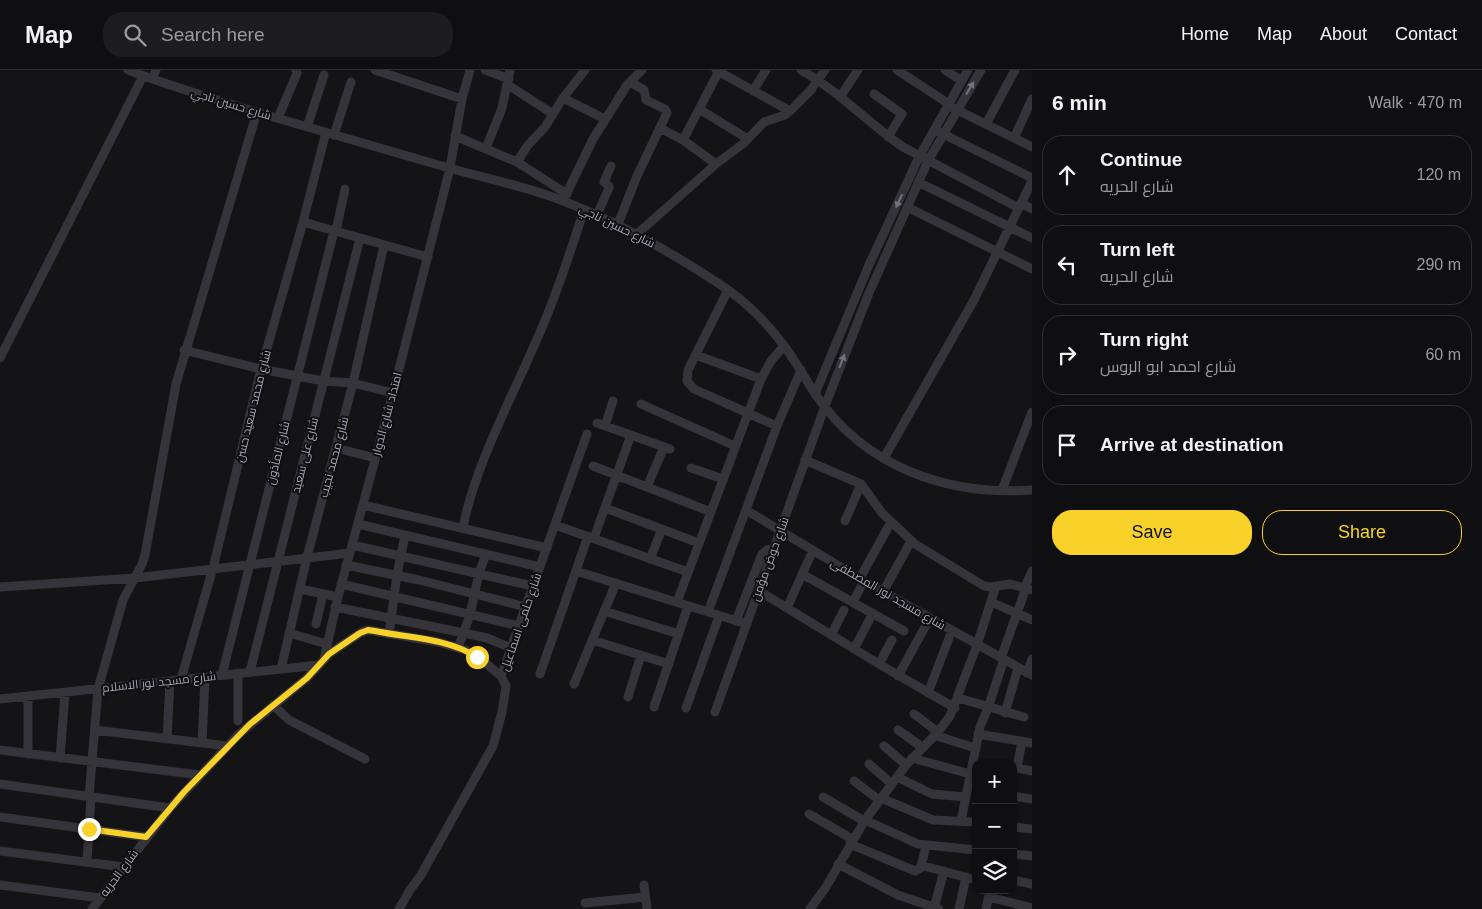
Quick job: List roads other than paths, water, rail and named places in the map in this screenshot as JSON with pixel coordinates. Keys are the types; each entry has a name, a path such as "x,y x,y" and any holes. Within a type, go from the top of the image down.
{"street":[{"name":"شارع حسين ناجي","path":"128,70 147,78 307,127 450,168 565,197 584,210 637,234 728,290 758,316 784,346 824,406 852,435 884,458 929,480 962,487 1032,490"},
{"path":"0,358 147,78 156,70"},
{"path":"278,118 297,72 296,70"},
{"path":"375,70 462,99"},
{"name":"امتداد شارع الدوار","path":"321,662 393,393 450,168 468,70"},
{"path":"486,70 509,78 553,114"},
{"path":"753,90 766,70"},
{"path":"802,70 819,80 888,137 924,159 1020,206 1032,209"},
{"path":"637,234 716,164 748,139 764,122 785,115 790,111 819,80 825,70"},
{"path":"840,97 858,70"},
{"path":"897,70 957,110 1032,147"},
{"path":"945,70 962,81"},
{"path":"815,394 864,275 968,70"},
{"path":"938,132 957,110 981,70"},
{"path":"986,124 1015,70"},
{"path":"517,162 528,145 545,127 580,71"},
{"path":"455,136 517,162 565,197 593,138 638,71"},
{"path":"683,140 718,71 790,111"},
{"path":"307,127 324,75"},
{"path":"486,148 502,108 509,78"},
{"name":"شارع محمد سعيد حسن","path":"181,679 213,568 261,369 330,133 351,82"},
{"path":"618,224 637,176 667,113 667,110 646,100 644,90 630,82"},
{"path":"874,94 902,114 888,137"},
{"path":"563,98 606,119"},
{"path":"1014,138 1032,99"},
{"path":"699,109 748,139"},
{"path":"87,862 98,689 123,600 145,555 176,384 184,350 257,112"},
{"path":"660,128 683,140 716,164"},
{"path":"884,458 974,300 1032,180 938,132"},
{"name":"شارع حوض مؤمن","path":"715,712 824,406 874,280 908,207 918,182 924,159"},
{"path":"597,215 609,188 604,182 611,166"},
{"path":"918,182 1032,238"},
{"name":"شارع المأذون","path":"222,675 345,189"},
{"path":"908,207 1032,270"},
{"path":"464,527 467,508 480,470 535,345 584,210"},
{"path":"303,222 428,256"},
{"name":"شارع على سعيد","path":"250,672 360,238"},
{"name":"شارع محمد نجيب","path":"281,669 307,557 353,383 384,244"},
{"path":"864,275 874,280"},
{"path":"728,290 686,375 694,389 777,426"},
{"path":"677,602 761,379 771,361 784,346"},
{"path":"184,350 261,369 323,381 353,383 393,393"},
{"path":"696,354 761,379"},
{"path":"708,612 777,426 801,370"},
{"path":"613,401 601,424 667,448 648,487"},
{"path":"641,404 735,446"},
{"path":"1002,490 1029,433 1032,412"},
{"name":"شارع حلمى اسماعيل","path":"399,909 421,875 493,746 506,693 501,676 586,434"},
{"path":"540,674 576,571 605,508 631,435"},
{"path":"336,448 376,458"},
{"path":"805,460 862,484 879,509 911,540 984,586 1010,584 1028,588"},
{"path":"593,466 711,512"},
{"path":"691,468 723,479"},
{"path":"845,521 862,484"},
{"path":"363,505 464,527 546,548"},
{"path":"605,508 699,543"},
{"name":"شارع مسجد نور المصطفى","path":"746,510 862,580 1030,674"},
{"path":"853,602 891,522"},
{"path":"358,524 540,567"},
{"path":"555,525 688,572"},
{"path":"650,559 662,529"},
{"path":"389,634 400,555 405,535"},
{"path":"883,592 911,540"},
{"path":"0,587 135,578 307,557 351,549 400,555 533,586"},
{"path":"736,621 762,554 767,550 774,549"},
{"path":"787,608 813,550"},
{"path":"458,648 470,615 473,594 486,554"},
{"path":"346,565 397,575 526,607"},
{"path":"576,571 747,624"},
{"path":"961,821 969,792 970,774 978,734 988,708 1017,613 1028,588 1032,571"},
{"path":"802,574 904,631"},
{"path":"341,584 519,626"},
{"path":"574,684 616,584"},
{"path":"810,909 826,887 864,820 909,762 936,734 954,708 978,645 996,586"},
{"path":"300,589 338,597"},
{"path":"759,591 854,650 954,708"},
{"path":"316,624 323,594"},
{"path":"991,602 1032,620"},
{"path":"654,707 688,606"},
{"path":"335,607 486,638 511,648"},
{"path":"831,635 844,610"},
{"path":"604,611 679,634"},
{"path":"854,650 872,613"},
{"path":"686,708 718,616"},
{"path":"898,676 930,618"},
{"name":"شارع الحريه","path":"92,909 170,808 227,746 272,705 307,678 321,662 360,633 368,630 438,642 458,648 483,661 501,676"},
{"path":"928,693 952,630"},
{"path":"290,633 327,644"},
{"path":"592,640 668,664"},
{"path":"878,664 892,640"},
{"path":"628,697 641,656"},
{"path":"1030,674 1032,659"},
{"name":"شارع مسجد نور الاسلام","path":"0,699 238,674 321,662"},
{"path":"1005,713 1018,668"},
{"path":"238,674 238,721"},
{"path":"202,743 205,677"},
{"path":"168,738 170,681"},
{"path":"60,758 64,693"},
{"path":"28,696 28,754"},
{"path":"958,698 1024,717"},
{"path":"272,705 289,720 365,759"},
{"path":"914,714 936,734 975,748"},
{"path":"95,730 227,746"},
{"path":"898,730 922,747"},
{"path":"978,734 1032,743"},
{"path":"1017,760 1022,741"},
{"path":"884,746 909,762 970,774"},
{"path":"0,750 200,776"},
{"path":"869,764 895,780 930,794 969,792"},
{"path":"1017,768 1032,771"},
{"path":"854,781 880,799 932,820 942,822 972,822"},
{"path":"0,784 170,808"},
{"path":"823,797 864,820 911,842 926,846 972,850"},
{"path":"1017,797 1032,799"},
{"path":"809,814 851,842 915,870 918,870 921,866 926,846"},
{"path":"0,817 146,837"},
{"path":"1017,827 1032,829"},
{"path":"0,851 124,867"},
{"path":"1017,854 1032,856"},
{"path":"838,864 898,896 936,908 944,871"},
{"path":"921,866 972,879"},
{"path":"959,909 966,877"},
{"path":"1017,881 1032,884"},
{"path":"0,884 100,898"},
{"path":"644,885 647,909"},
{"path":"986,909 990,894 1032,908"},
{"path":"584,903 614,905 645,897"}]}
